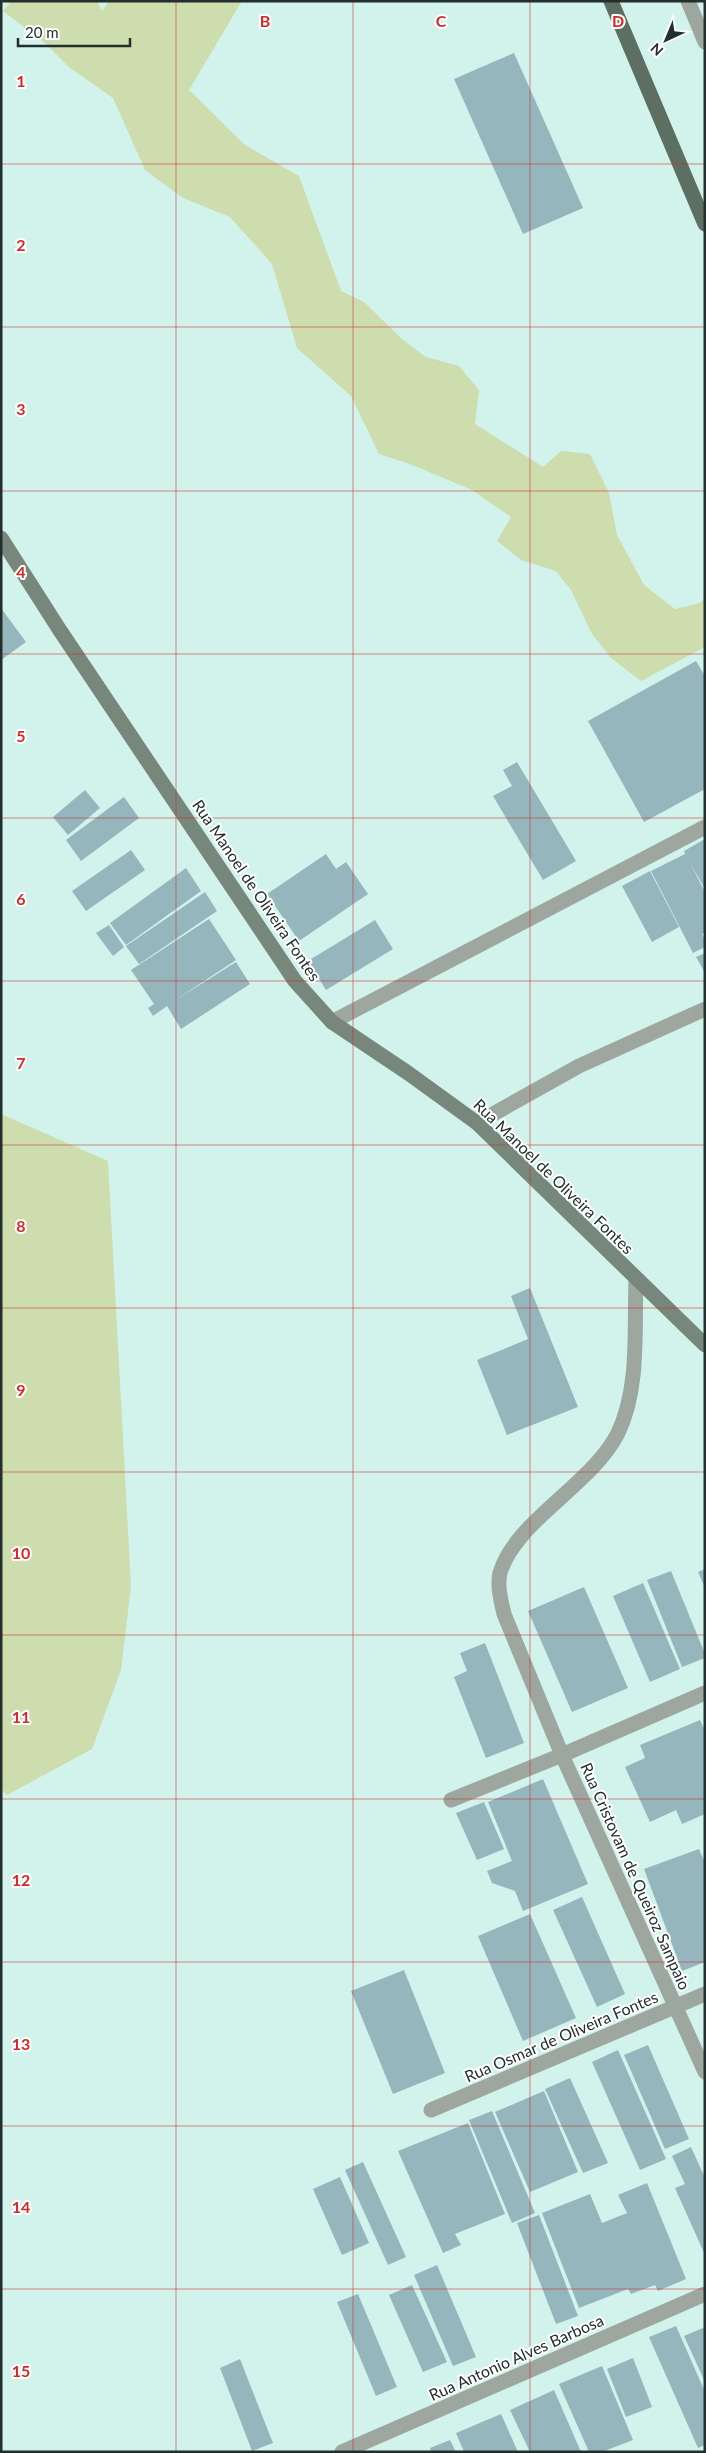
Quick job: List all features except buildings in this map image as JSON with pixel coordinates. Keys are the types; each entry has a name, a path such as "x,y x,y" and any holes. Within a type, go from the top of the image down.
{"main road":[{"path":"612,1 705,224"}],"street":[{"path":"688,1 705,42"},
{"name":"Rua Manoel de Oliveira Fontes","path":"1,538 59,629 295,981 332,1022 477,1123 705,1345"},
{"path":"332,1022 705,826"},
{"path":"477,1123 578,1066 705,1009"},
{"path":"451,1800 562,1755 504,1614 499,1592 500,1573 519,1538 590,1470 617,1435 627,1408 632,1386 636,1279"},
{"name":"Rua Cristovam de Queiroz Sampaio","path":"705,1693 562,1755 705,2072"},
{"name":"Rua Osmar de Oliveira Fontes","path":"431,2110 705,1994"},
{"name":"Rua Antonio Alves Barbosa","path":"342,2452 705,2294"}],"green space":[{"path":"11,1 97,1 102,11 109,1 242,1 189,90 245,145 299,176 341,291 364,302 402,339 426,357 459,366 479,390 475,424 543,467 561,451 590,454 609,493 617,535 644,585 675,609 700,603 705,598 705,647 641,681 611,658 592,634 571,590 556,571 521,560 497,541 511,517 472,490 410,464 379,454 351,396 297,348 272,264 230,217 183,198 145,170 113,98 70,68 45,43 3,11"},
{"path":"1,1114 108,1161 131,1586 121,1670 92,1749 7,1795 1,1789"}]}
